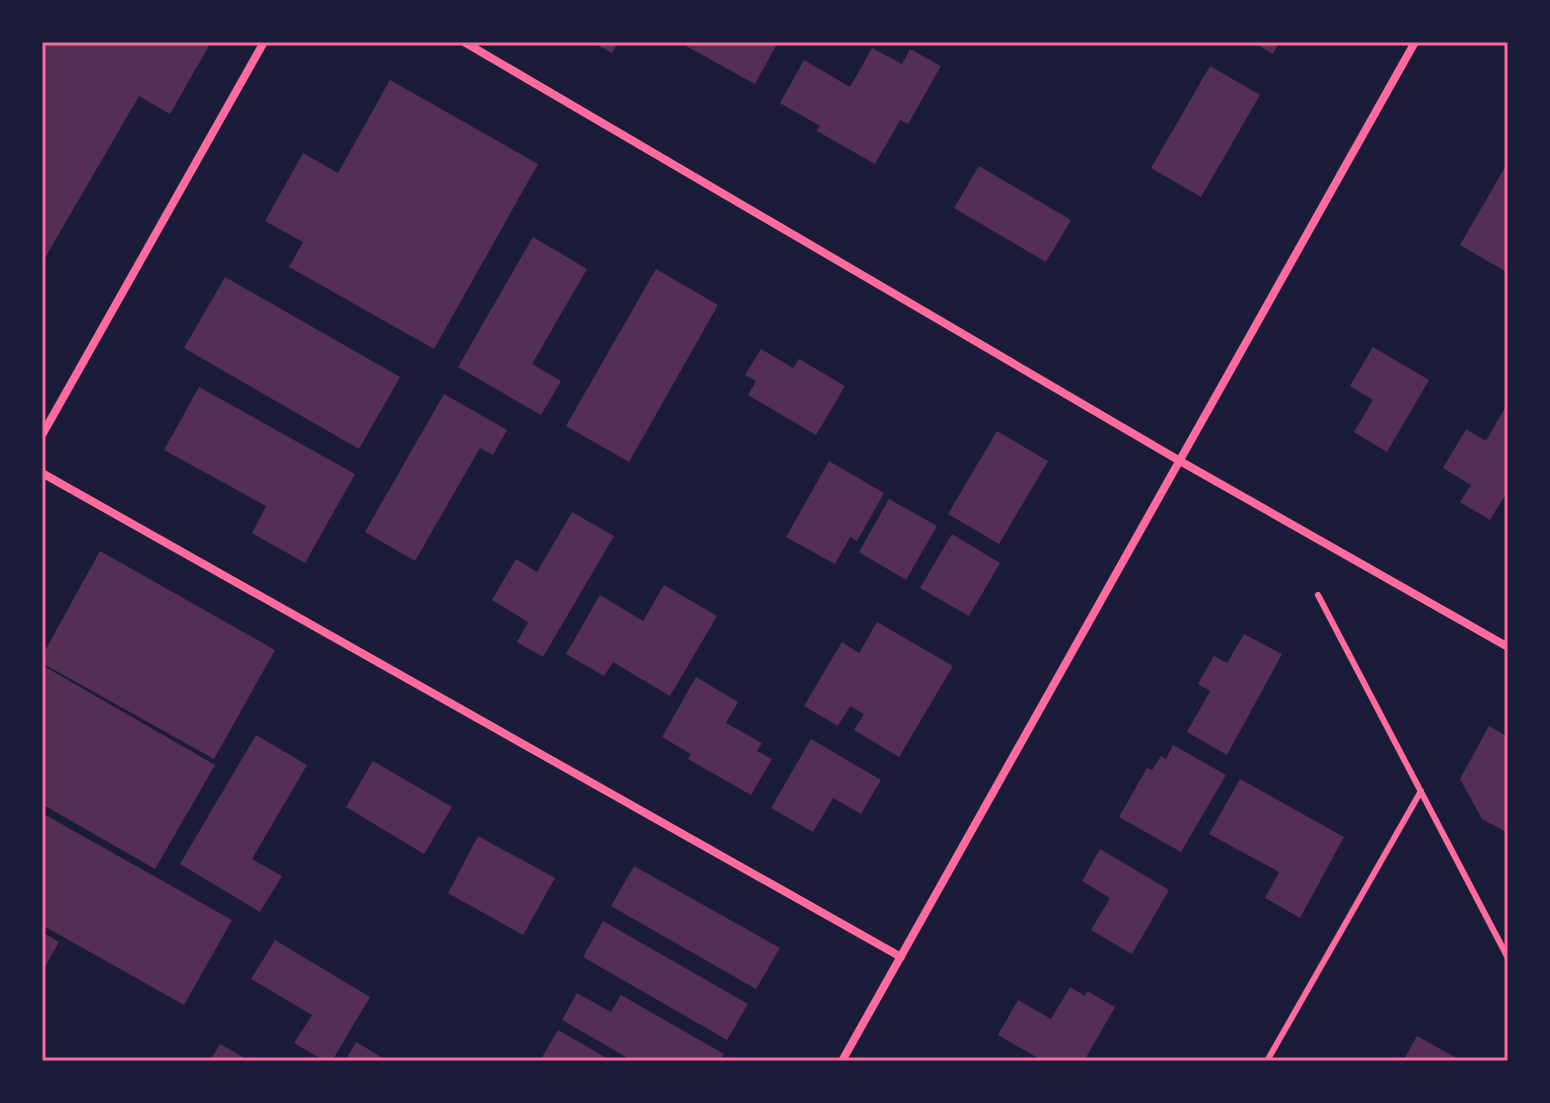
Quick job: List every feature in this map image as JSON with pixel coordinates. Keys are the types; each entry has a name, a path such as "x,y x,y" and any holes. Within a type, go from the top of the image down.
{"street":[{"path":"42,435 264,42"},
{"path":"464,42 1180,461 1508,647"},
{"path":"842,1061 1415,42"},
{"path":"42,473 901,957"}],"lane":[{"path":"1318,595 1508,958"},
{"path":"1267,1061 1421,791"}],"building":[{"path":"42,42 211,42 170,114 139,96 42,263"},
{"path":"592,42 618,42 612,53"},
{"path":"688,42 778,42 755,84 686,46"},
{"path":"1253,42 1279,42 1273,54"},
{"path":"872,48 902,64 910,49 941,66 908,124 900,120 875,164 817,131 820,126 780,103 804,60 850,87"},
{"path":"1210,66 1260,95 1201,197 1151,168"},
{"path":"390,80 538,164 434,349 289,267 303,242 265,221 303,153 338,173"},
{"path":"1508,162 1508,273 1460,245"},
{"path":"979,166 1071,220 1046,262 954,208"},
{"path":"533,237 587,269 532,364 561,381 541,415 458,367"},
{"path":"656,269 718,305 629,462 566,426"},
{"path":"225,277 400,377 359,449 184,348"},
{"path":"1373,347 1429,380 1387,452 1354,432 1373,400 1350,386"},
{"path":"761,349 793,368 799,359 845,386 816,435 748,395 756,381 745,375"},
{"path":"199,387 355,474 305,563 252,533 266,506 164,450"},
{"path":"444,394 507,430 493,455 480,448 415,561 365,532"},
{"path":"1505,408 1508,410 1508,490 1490,520 1460,502 1471,485 1443,468 1466,429 1486,441"},
{"path":"997,431 1048,461 999,544 948,514"},
{"path":"829,461 884,493 857,541 850,537 835,564 786,537"},
{"path":"889,499 937,526 906,580 859,552"},
{"path":"572,512 614,536 543,657 517,642 528,622 492,600 516,559 537,572"},
{"path":"952,534 1000,563 969,616 920,588"},
{"path":"100,551 275,650 214,759 42,663 42,656"},
{"path":"664,585 717,616 670,696 613,662 604,676 566,654 600,595 643,621"},
{"path":"877,622 953,666 899,757 854,730 864,714 850,706 838,726 804,706 842,642 859,653"},
{"path":"1244,634 1282,654 1227,755 1187,732 1210,691 1198,684 1214,656 1227,663"},
{"path":"42,665 215,765 155,869 42,804"},
{"path":"696,677 738,702 726,723 762,743 757,751 772,759 751,795 688,759 691,754 662,737"},
{"path":"1489,726 1508,737 1508,833 1482,819 1460,779"},
{"path":"256,735 307,765 252,859 282,876 260,912 180,864"},
{"path":"811,739 881,780 861,814 833,798 813,832 771,808"},
{"path":"1173,745 1226,775 1181,852 1119,817 1147,768 1152,770 1161,756 1166,759"},
{"path":"373,761 452,807 424,854 346,807"},
{"path":"1240,779 1344,837 1300,918 1265,898 1279,872 1209,834"},
{"path":"42,813 232,920 184,1005 42,925"},
{"path":"478,836 555,878 523,935 448,893"},
{"path":"1100,849 1169,890 1132,954 1091,930 1110,898 1082,881"},
{"path":"634,866 780,948 756,989 611,906"},
{"path":"603,921 748,1004 727,1040 583,957"},
{"path":"42,932 59,942 42,972"},
{"path":"275,940 370,997 332,1061 325,1061 294,1043 312,1015 251,979"},
{"path":"1070,987 1085,996 1087,991 1115,1007 1084,1061 1043,1061 998,1035 1018,1000 1051,1019"},
{"path":"577,993 611,1012 621,995 724,1054 719,1061 633,1061 562,1020"},
{"path":"558,1030 612,1061 541,1059"},
{"path":"1417,1036 1462,1061 1403,1061"},
{"path":"356,1042 388,1061 345,1061"},
{"path":"220,1044 250,1061 210,1061"}]}
